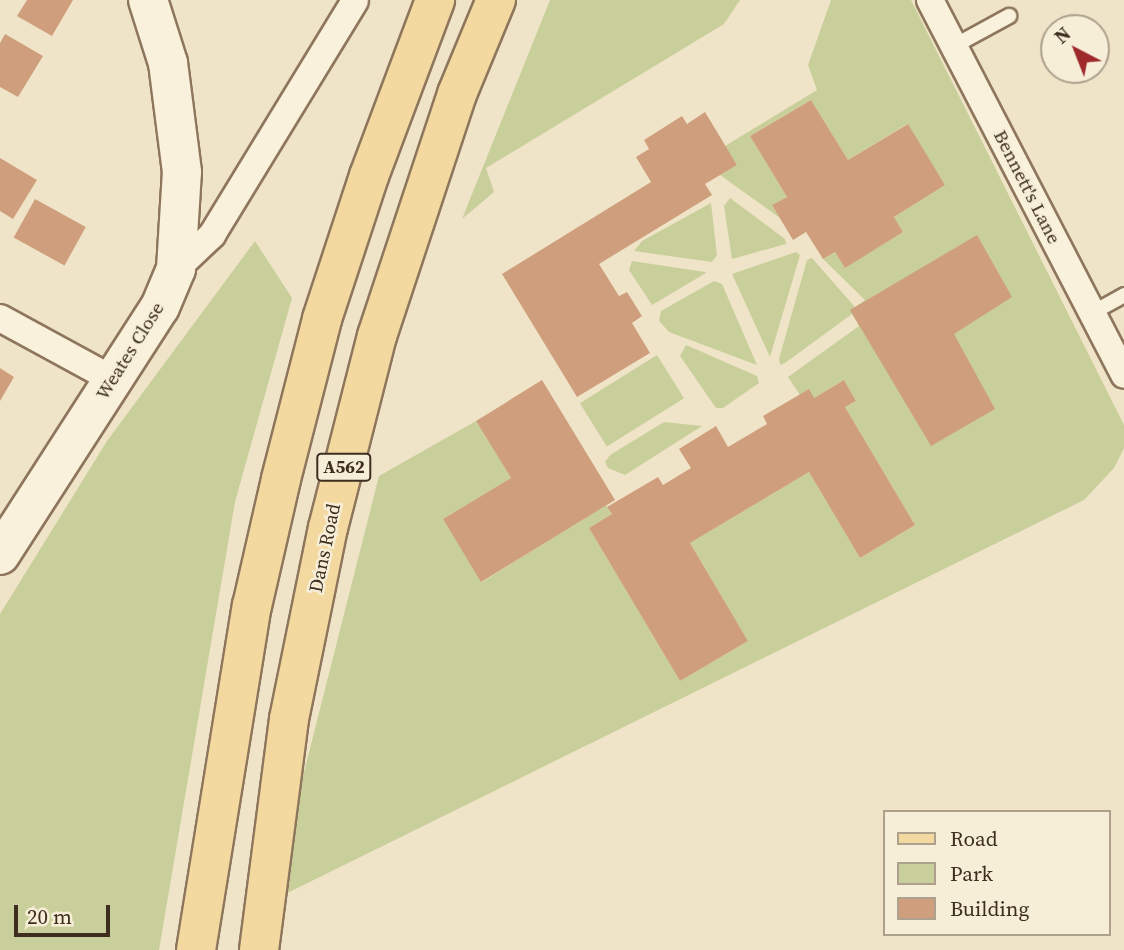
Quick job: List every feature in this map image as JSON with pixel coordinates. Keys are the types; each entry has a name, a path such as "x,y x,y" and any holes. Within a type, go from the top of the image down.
{"main road":[{"name":"A562","path":"196,950 252,606 281,479 327,306 435,0"},
{"name":"Dans Road","path":"259,950 289,719 328,528 377,337 457,94 496,0"}],"street":[{"name":"Weates Close","path":"0,555 160,307 176,269 181,172 168,63 148,0"},
{"name":"Bennett's Lane","path":"930,0 1092,313 1120,358"},
{"path":"176,269 212,235 355,1"},
{"path":"0,318 112,379"}],"lane":[{"path":"954,46 1009,16"},
{"path":"1092,313 1124,295"}],"green space":[{"path":"550,0 740,0 724,24 486,168 494,192 462,219"},
{"path":"831,0 911,0 1124,425 1124,448 1114,468 1084,500 263,905 283,855 379,476 476,421 511,478 443,519 482,582 606,505 612,514 589,528 680,681 748,641 690,543 809,472 860,558 915,525 845,407 856,401 844,380 814,398 800,395 788,377 859,326 852,314 785,363 780,365 779,359 807,260 812,258 855,307 865,300 823,259 835,252 845,267 903,232 894,217 945,185 907,124 848,160 811,100 750,136 787,197 772,205 780,218 720,175 737,165 725,146 817,90 808,65"},
{"path":"730,198 785,239 786,244 732,259 724,206"},
{"path":"711,203 717,255 712,262 634,251 642,241"},
{"path":"255,241 292,298 235,502 159,950 0,950 0,614 107,441"},
{"path":"796,252 800,255 770,357 732,274"},
{"path":"632,261 706,273 652,305 629,270"},
{"path":"714,281 722,284 757,365 669,332 659,321 661,311"},
{"path":"686,345 757,376 759,383 723,408 716,408 680,356"},
{"path":"657,355 684,398 607,446 580,403"},
{"path":"664,422 702,426 625,475 608,468 605,462 610,455"}],"building":[{"path":"27,0 73,0 52,36 17,16"},
{"path":"5,34 43,56 18,97 0,87 0,43"},
{"path":"811,100 848,160 908,124 945,185 894,217 903,232 845,268 835,252 823,259 806,232 793,240 772,205 787,197 750,136"},
{"path":"705,112 737,165 705,184 712,195 599,264 619,296 627,292 642,316 632,323 650,353 577,397 502,274 651,182 636,157 649,149 644,140 682,116 687,124"},
{"path":"0,158 37,180 13,219 0,211"},
{"path":"35,199 86,227 64,266 14,237"},
{"path":"977,235 1012,297 954,334 995,409 931,446 850,310"},
{"path":"0,368 14,377 0,401"},
{"path":"542,380 615,500 481,582 443,519 511,478 476,421"},
{"path":"844,380 856,401 845,407 915,525 860,558 809,472 690,543 748,641 680,681 589,528 612,514 607,507 658,477 663,485 691,468 679,449 716,426 728,447 767,424 763,416 809,389 814,398"}]}
